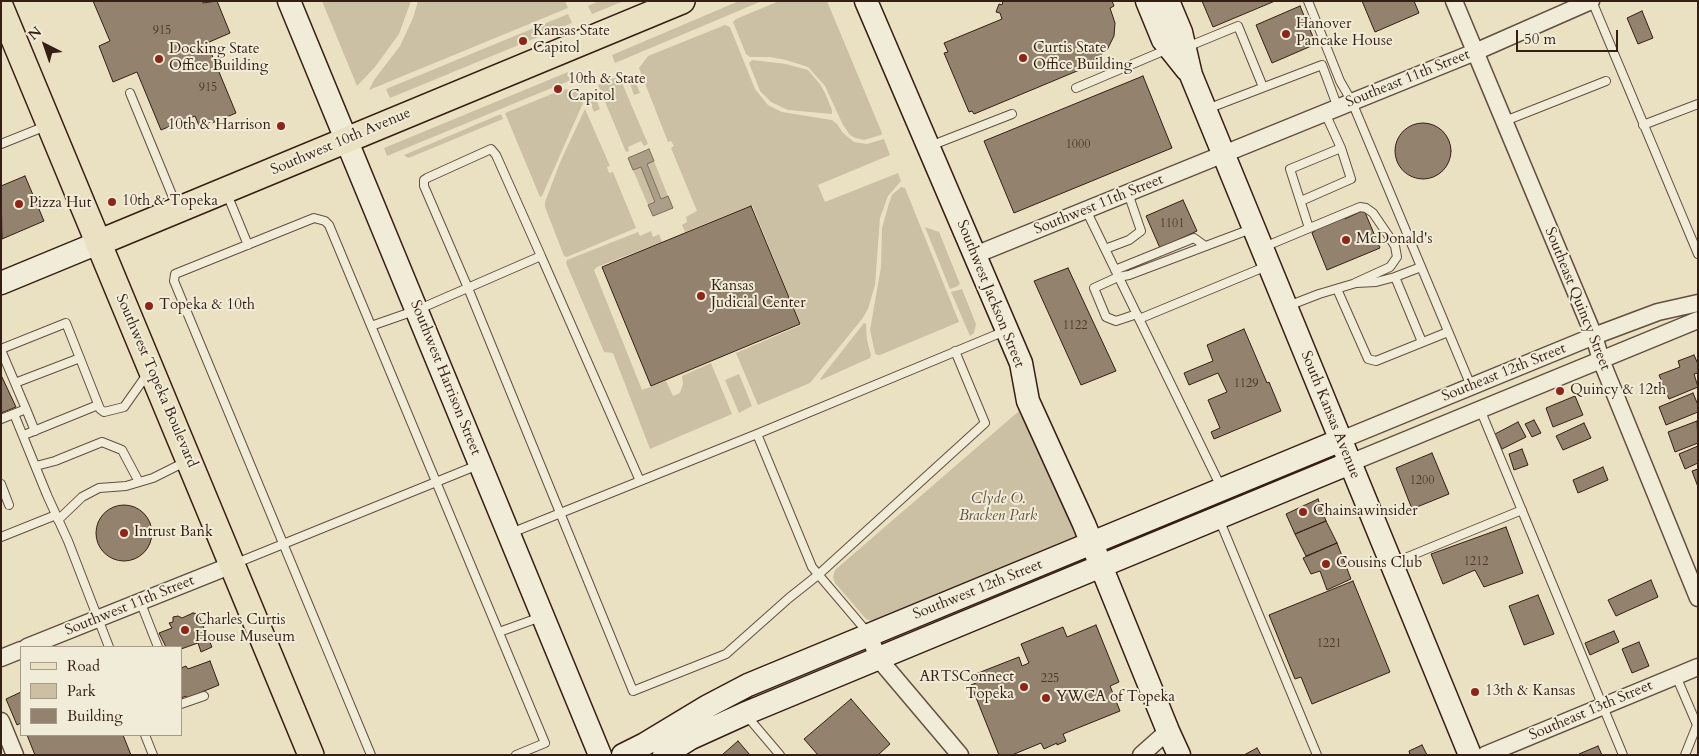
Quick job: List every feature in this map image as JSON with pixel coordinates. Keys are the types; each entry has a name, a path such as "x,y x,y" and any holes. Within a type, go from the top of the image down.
{"main road":[{"name":"Southwest Harrison Street","path":"289,1 600,755"},
{"name":"Southwest 10th Avenue","path":"4,279 347,140 682,1"},
{"name":"Southwest Jackson Street","path":"866,1 1021,363 1028,401 1102,566 1179,755"},
{"name":"South Kansas Avenue","path":"1146,1 1163,40 1177,48 1191,75 1470,755"},
{"name":"South Kansas Avenue","path":"1168,1 1181,32 1177,48"},
{"name":"Southwest Topeka Boulevard","path":"1,8 189,460 308,753"},
{"name":"Southwest 12th Street","path":"623,755 748,685 1341,440"},
{"name":"Southwest 12th Street","path":"664,755 691,738 744,714 1350,463"}],"street":[{"name":"Southeast Quincy Street","path":"1454,1 1594,336 1698,598"},
{"name":"Southeast 11th Street","path":"1223,154 1475,52 1592,1"},
{"name":"Southwest 11th Street","path":"975,255 1223,154"},
{"name":"Southeast 12th Street","path":"1341,440 1594,336 1658,312 1698,303"},
{"name":"Southeast 12th Street","path":"1350,463 1698,320"},
{"name":"Southwest 11th Street","path":"30,646 232,565"},
{"path":"869,635 878,658 960,755"},
{"path":"1,658 20,650"},
{"name":"Southeast 13th Street","path":"1485,755 1698,666"},
{"path":"1,722 15,755"},
{"path":"1141,755 1168,731"}],"lane":[{"path":"1301,201 1351,179 1341,148 1340,82 1308,1"},
{"path":"1592,1 1698,254"},
{"path":"1076,88 1238,26 1263,87"},
{"path":"1205,109 1322,65 1339,108 1421,267 1471,386"},
{"path":"1505,121 1606,80"},
{"path":"130,93 178,209"},
{"path":"1643,124 1698,104"},
{"path":"928,147 1012,114"},
{"path":"1,144 50,124"},
{"path":"1309,228 1290,169 1341,148"},
{"path":"640,481 494,150 489,149 427,178 423,183 634,691 726,654 818,575 985,423 955,352"},
{"path":"225,190 248,245"},
{"path":"1105,249 1129,240 1141,230 1128,193"},
{"path":"1261,247 1205,246 1194,238 1117,274 1094,288 1106,317 1116,321 1138,316 1261,247 1360,207 1366,208 1373,213 1395,246 1397,257 1390,267 1355,283 1286,307"},
{"path":"1086,210 1222,489"},
{"path":"371,755 174,281 175,274 314,218 325,221 329,225 545,743 516,755"},
{"path":"371,326 417,310 541,256"},
{"path":"1355,283 1376,282 1421,267"},
{"path":"1395,277 1422,342"},
{"path":"1337,288 1368,358 1376,361 1448,332"},
{"path":"35,431 1,350 66,323 98,405 104,412 124,407 151,369"},
{"path":"509,534 1007,330"},
{"path":"15,383 80,358"},
{"path":"24,435 98,405"},
{"path":"1,419 26,409"},
{"path":"1480,409 1623,755"},
{"path":"14,414 74,557 109,646"},
{"path":"757,434 812,567 869,635"},
{"path":"36,466 55,461 102,442 122,450 139,482"},
{"path":"1,536 57,518 82,498 99,488 126,486 153,478 189,460"},
{"path":"232,565 480,464"},
{"path":"1,484 9,505"},
{"path":"1391,564 1522,510"},
{"path":"1218,518 1317,755"},
{"path":"140,601 158,646"},
{"path":"498,632 543,616"},
{"path":"1676,676 1697,725 1685,755"},
{"path":"182,704 204,696"},
{"path":"744,714 780,755"},
{"path":"145,736 153,755"}],"green space":[{"path":"322,1 411,1 399,34 375,67 357,86"},
{"path":"418,1 565,1 568,8 369,90 374,80 400,46 413,18"},
{"path":"599,1 624,1 592,14 588,6"},
{"path":"739,1 762,1 615,63 612,55"},
{"path":"779,1 827,1 882,133 881,135 864,140 850,135 843,125 825,86 808,67 786,60 770,57 750,57 746,54 733,22"},
{"path":"568,14 572,23 390,98 386,89"},
{"path":"725,25 730,27 755,89 768,105 782,112 832,120 854,142 867,144 884,139 890,155 818,185 825,202 898,173 901,181 888,196 880,218 875,285 868,309 862,319 810,383 758,405 736,353 801,325 752,205 685,232 682,225 687,222 686,217 697,211 671,148 674,146 671,141 668,142 639,68 648,56"},
{"path":"752,60 786,64 808,70 825,93 832,114 788,110 771,102 760,91 749,63"},
{"path":"568,72 571,80 387,156 384,148"},
{"path":"619,76 648,144 644,146 641,141 628,147 629,151 626,152 598,85"},
{"path":"633,76 640,93 634,95 628,78"},
{"path":"564,89 578,92 583,103 540,197 505,113"},
{"path":"593,92 600,109 594,112 587,95"},
{"path":"585,109 610,166 607,167 609,173 613,172 636,228 567,257 564,256 545,207 545,202 561,160"},
{"path":"501,114 503,119 411,157 408,158 404,155"},
{"path":"654,161 668,196 661,199 647,164"},
{"path":"641,167 655,202 648,205 633,170"},
{"path":"901,187 905,188 959,322 877,355 870,330 881,267 882,228 892,195"},
{"path":"925,227 939,232 960,284 956,287 950,289"},
{"path":"651,231 653,237 659,234 662,242 597,267 594,270 642,390 666,381 673,396 680,393 683,384 682,376 711,363 732,414 650,449 613,353 604,352 566,263 567,260 638,232 640,236"},
{"path":"962,289 976,324 974,333 970,336 951,292"},
{"path":"864,323 866,324 870,358 821,380 820,379"},
{"path":"739,374 752,406 739,413 725,380"},
{"name":"Clyde O. Bracken Park","path":"1019,411 1036,444 1077,537 1076,540 875,622 866,619 835,583 833,577 835,570"}],"shaded area":[{"path":"649,149 654,161 647,164 661,199 668,196 673,208 653,216 648,205 655,202 641,167 633,170 628,158"}],"building":[{"name":"Docking State Office Building","path":"93,1 203,1 203,3 217,1 230,33 207,43 236,113 200,128 195,116 161,130 137,72 113,82 99,46 110,41"},
{"name":"Curtis State Office Building","path":"1003,1 1112,1 1114,6 1110,8 1115,23 1114,36 1107,50 1096,59 1087,63 1089,66 974,114 972,111 969,112 944,53 948,52 944,43 1002,19 1000,13 996,12 999,4 1002,5"},
{"path":"1202,1 1275,1 1213,27"},
{"path":"1362,1 1414,1 1419,13 1375,32"},
{"name":"Hanover Pancake House","path":"1300,6 1316,44 1272,63 1256,25"},
{"path":"1642,11 1653,38 1638,44 1627,18"},
{"path":"1143,76 1172,148 1014,213 984,141"},
{"path":"1423,123 1434,125 1443,131 1449,140 1451,151 1449,162 1443,171 1434,177 1423,179 1412,177 1403,171 1397,162 1395,151 1397,140 1403,131 1412,125"},
{"name":"Pizza Hut","path":"25,176 44,221 2,239 1,186"},
{"path":"1183,200 1197,231 1160,248 1146,216"},
{"name":"Kansas Judicial Center","path":"751,206 800,324 651,386 602,267"},
{"name":"McDonald's","path":"1364,210 1380,248 1327,270 1312,233 1315,231 1314,228 1343,215 1345,219"},
{"path":"1068,268 1116,371 1081,385 1034,281"},
{"path":"1244,329 1281,411 1214,439 1211,432 1220,428 1208,400 1227,392 1218,373 1189,385 1184,373 1213,361 1207,345"},
{"path":"1694,355 1698,364 1698,373 1694,374 1698,387 1669,399 1659,375 1680,367 1678,361"},
{"path":"1,375 16,407 1,413"},
{"path":"1693,393 1698,405 1698,412 1666,425 1659,407"},
{"path":"1575,396 1583,415 1553,427 1546,408"},
{"path":"1534,420 1541,433 1532,437 1525,424"},
{"path":"1697,421 1698,443 1675,452 1668,432"},
{"path":"1518,422 1526,437 1502,449 1495,434"},
{"path":"1584,423 1591,438 1563,450 1556,436"},
{"path":"1698,446 1698,463 1685,469 1679,454"},
{"path":"1522,449 1528,465 1514,470 1509,454"},
{"path":"1432,453 1449,494 1412,509 1396,468"},
{"path":"1603,467 1608,480 1578,493 1573,480"},
{"path":"1698,469 1698,487 1692,471"},
{"path":"1318,499 1326,521 1295,534 1286,514"},
{"name":"Intrust Bank","path":"119,505 129,505 144,513 150,522 152,533 150,544 144,553 129,561 119,561 108,556 101,549 96,538 96,528 101,517 108,510"},
{"path":"1326,521 1337,543 1306,556 1295,534"},
{"path":"1506,527 1523,573 1484,587 1475,570 1443,584 1431,554"},
{"name":"Cousins Club","path":"1337,543 1351,579 1327,590 1320,571 1311,574 1303,558"},
{"path":"1651,580 1658,597 1616,616 1608,600"},
{"path":"1353,581 1390,672 1312,704 1301,677 1295,679 1269,615"},
{"path":"1538,595 1554,634 1524,645 1509,606"},
{"name":"Charles Curtis House Museum","path":"193,613 198,614 212,647 201,652 198,643 182,649 182,646 166,646 159,633 172,628 169,623 173,622 173,617 178,616 182,618"},
{"name":"YWCA of Topeka","path":"1096,625 1119,682 1110,686 1120,711 1063,734 1066,741 1057,745 1057,743 1044,749 1041,743 1012,755 999,755 971,685 976,683 973,675 1019,657 1022,666 1029,663 1021,644 1063,627 1067,637"},
{"path":"1614,631 1619,642 1590,655 1585,643"},
{"path":"1639,642 1649,666 1632,673 1622,649"},
{"path":"210,661 219,685 187,698 186,696 182,698 182,668 186,666 188,669"},
{"path":"20,692 20,724 17,725 6,699"},
{"path":"851,699 890,744 878,755 818,755 804,739"},
{"path":"27,736 123,736 131,755 35,755"},
{"path":"738,741 750,755 722,755"},
{"path":"1422,745 1427,755 1410,755 1409,751"},
{"path":"1598,746 1602,755 1579,755 1579,754"},
{"path":"1257,748 1261,755 1244,755"}],"place":[{"name":"Hanover Pancake House","path":"1286,34"},
{"name":"Kansas State Capitol","path":"523,41"},
{"name":"Curtis State Office Building","path":"1023,58"},
{"name":"Docking State Office Building","path":"159,59"},
{"name":"10th & State Capitol","path":"558,89"},
{"name":"10th & Harrison","path":"281,126"},
{"name":"10th & Topeka","path":"112,202"},
{"name":"Pizza Hut","path":"19,204"},
{"name":"McDonald's","path":"1346,240"},
{"name":"Kansas Judicial Center","path":"701,296"},
{"name":"Topeka & 10th","path":"149,306"},
{"name":"Quincy & 12th","path":"1560,391"},
{"name":"Chainsawinsider","path":"1303,512"},
{"name":"Intrust Bank","path":"124,533"},
{"name":"Cousins Club","path":"1326,564"},
{"name":"Charles Curtis House Museum","path":"185,630"},
{"name":"ARTSConnect Topeka","path":"1024,687"},
{"name":"13th & Kansas","path":"1475,692"},
{"name":"YWCA of Topeka","path":"1046,698"}]}
